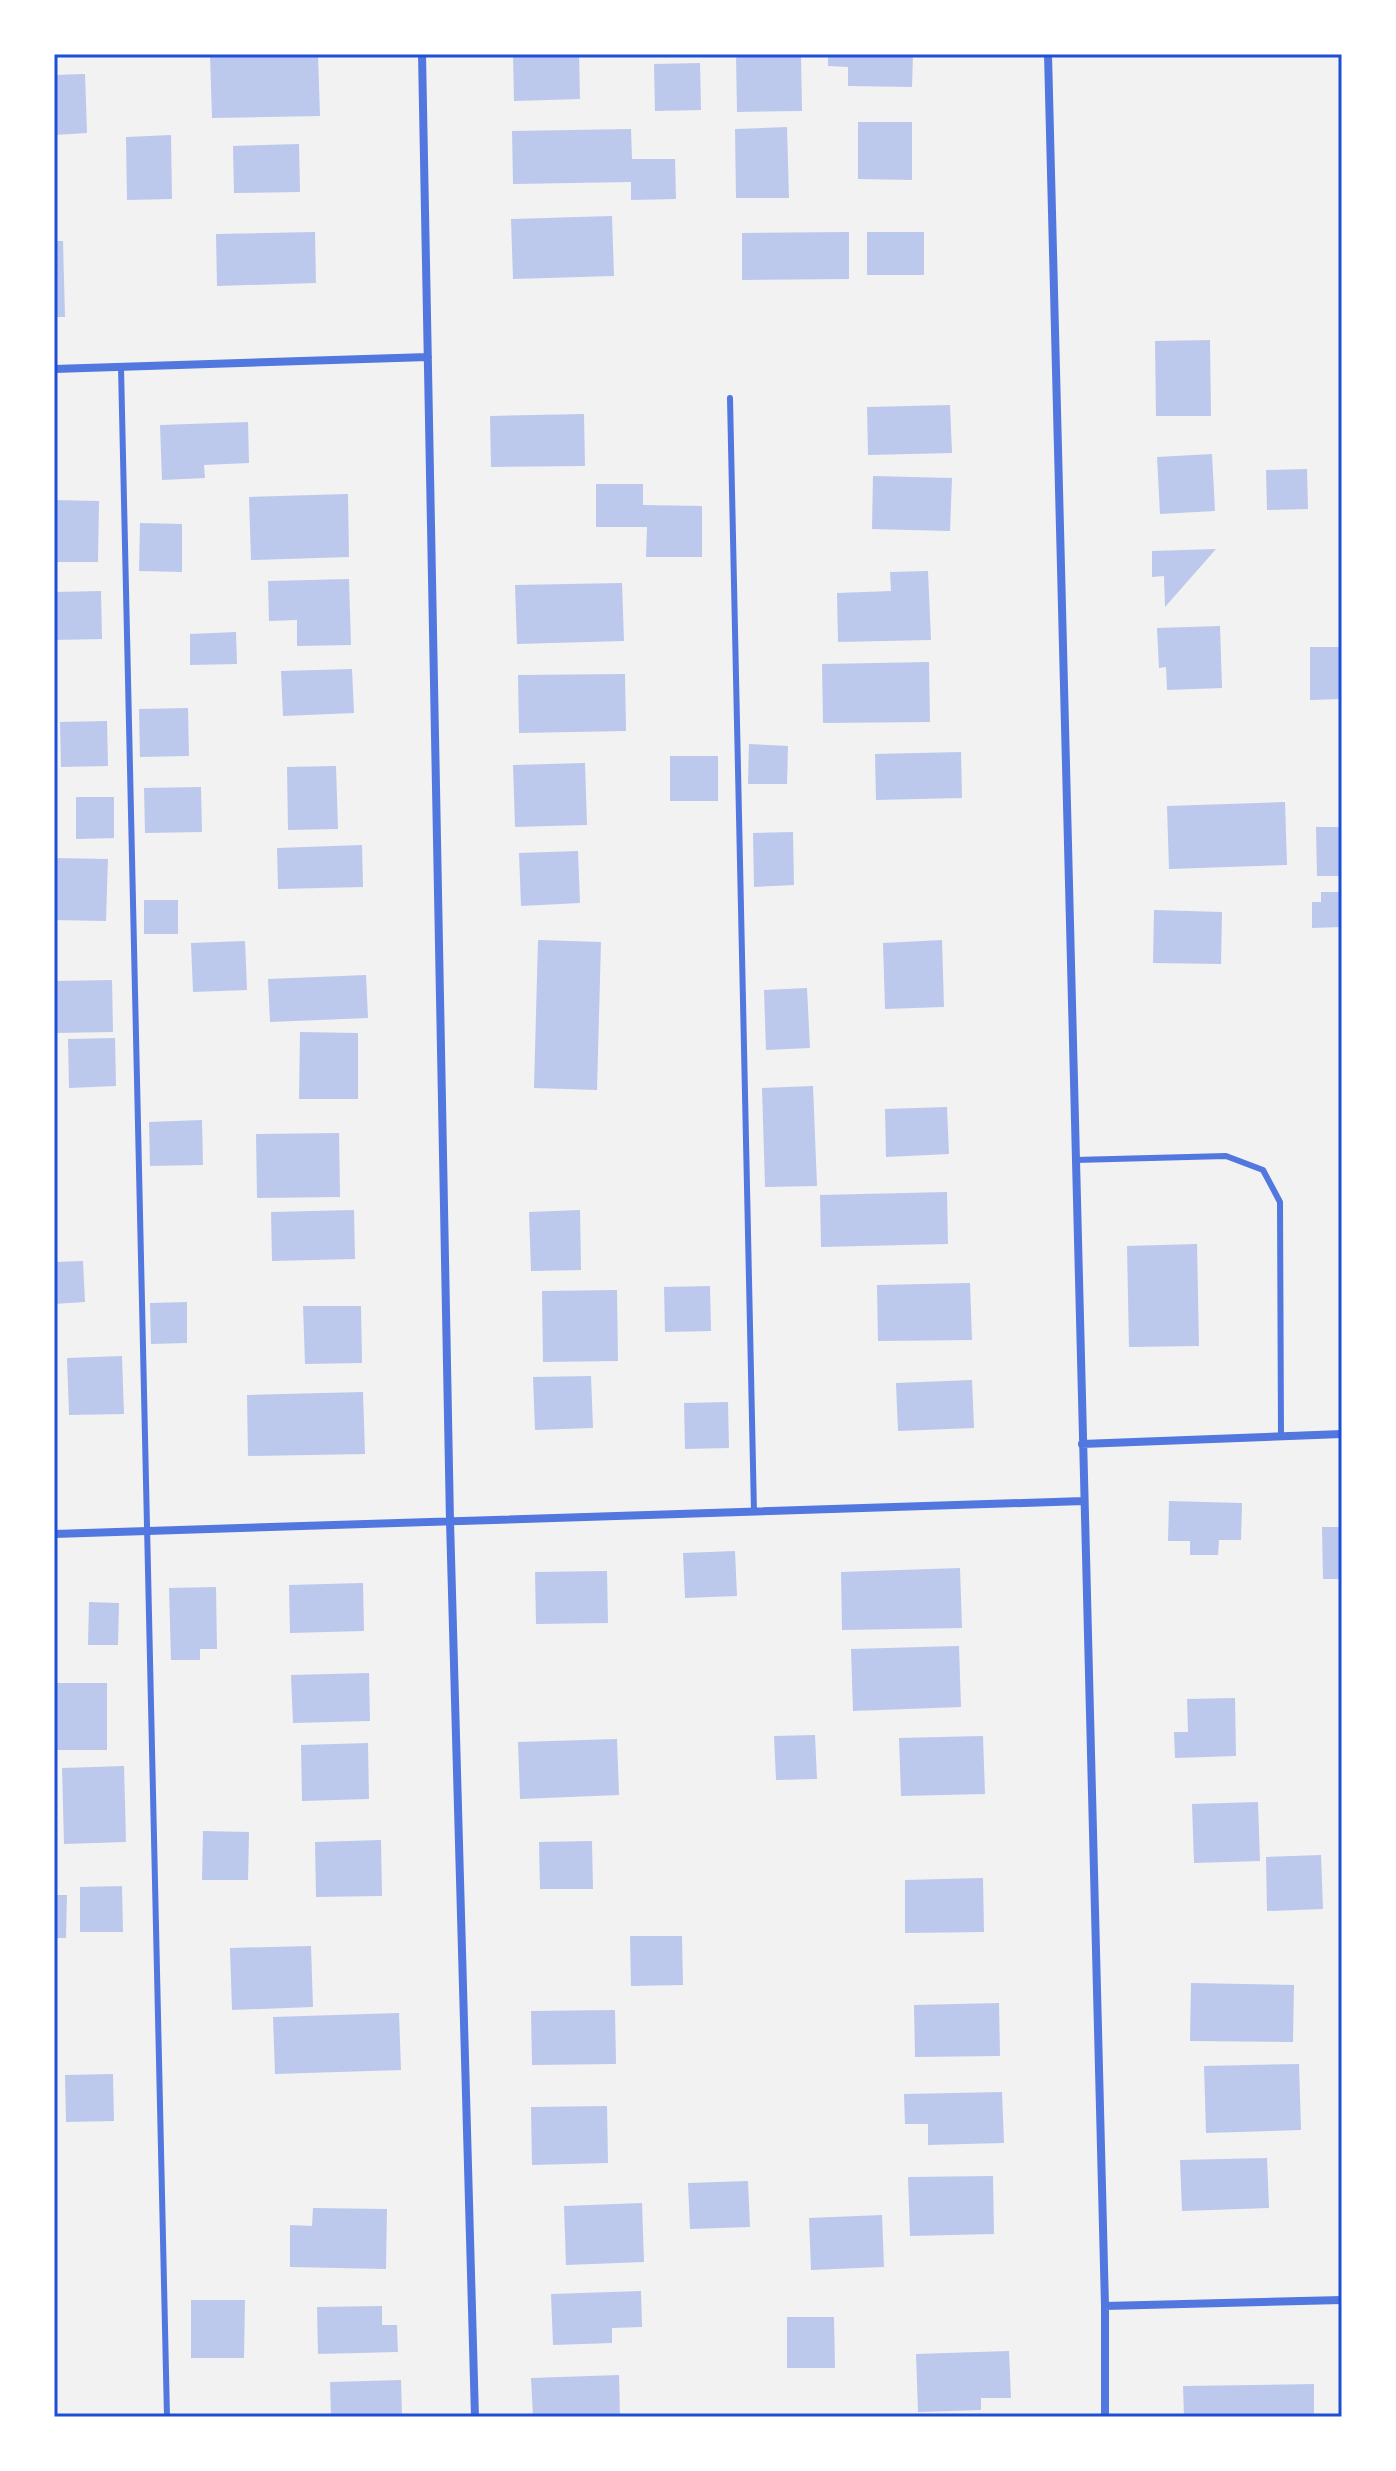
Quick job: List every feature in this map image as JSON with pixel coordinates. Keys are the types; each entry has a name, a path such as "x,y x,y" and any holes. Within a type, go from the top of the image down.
{"street":[{"path":"422,54 450,1521 475,2417"},
{"path":"1048,54 1105,2306 1105,2417"},
{"path":"54,369 428,357"},
{"path":"1082,1444 1342,1434"},
{"path":"54,1534 1084,1501"},
{"path":"1105,2306 1342,2300"}],"lane":[{"path":"121,367 167,2417"},
{"path":"730,398 754,1512"},
{"path":"1075,1160 1226,1156 1263,1170 1280,1202 1281,1437"}],"building":[{"path":"210,54 318,54 320,116 212,118"},
{"path":"513,54 579,54 580,99 514,101"},
{"path":"736,54 801,54 802,111 737,112"},
{"path":"828,54 913,54 912,87 848,86 848,67 828,66"},
{"path":"700,63 701,110 655,111 654,64"},
{"path":"85,74 87,133 54,135 54,75"},
{"path":"858,122 912,122 912,180 858,179"},
{"path":"787,127 789,198 736,198 735,129"},
{"path":"631,129 632,159 675,159 676,199 631,200 631,182 513,184 512,131"},
{"path":"171,135 172,199 127,200 126,137"},
{"path":"299,144 300,192 234,193 233,146"},
{"path":"612,216 614,276 513,279 511,219"},
{"path":"315,232 316,283 217,286 216,234"},
{"path":"849,232 849,279 742,280 742,233"},
{"path":"867,232 924,232 924,275 867,275"},
{"path":"54,241 63,241 65,317 54,317"},
{"path":"1210,340 1211,416 1156,416 1155,341"},
{"path":"950,405 952,453 868,455 867,407"},
{"path":"584,414 585,466 491,467 490,416"},
{"path":"248,422 249,463 204,465 205,478 162,480 160,425"},
{"path":"1212,454 1215,511 1160,514 1157,457"},
{"path":"1307,469 1308,509 1267,510 1266,470"},
{"path":"873,476 952,478 950,531 872,529"},
{"path":"596,484 643,484 643,505 702,506 702,557 646,557 647,527 596,527"},
{"path":"348,494 349,557 251,560 249,497"},
{"path":"54,500 99,501 98,562 54,562"},
{"path":"140,523 182,524 182,572 139,571"},
{"path":"1216,549 1165,607 1164,576 1152,577 1152,551"},
{"path":"928,571 931,640 838,642 837,593 891,591 890,572"},
{"path":"349,579 351,645 297,646 297,620 269,621 268,581"},
{"path":"622,583 624,641 517,644 515,585"},
{"path":"101,591 102,639 54,640 54,592"},
{"path":"1220,626 1222,688 1167,690 1166,667 1159,668 1157,628"},
{"path":"236,632 237,664 190,665 190,634"},
{"path":"1310,647 1342,647 1342,699 1310,700"},
{"path":"929,662 930,722 823,723 822,664"},
{"path":"352,669 354,713 283,716 281,671"},
{"path":"625,674 626,731 519,733 518,675"},
{"path":"188,708 189,756 140,757 139,709"},
{"path":"107,721 108,766 61,767 60,722"},
{"path":"749,744 788,746 787,784 748,784"},
{"path":"961,752 962,798 876,800 875,754"},
{"path":"670,756 718,756 718,801 670,801"},
{"path":"585,763 587,825 515,827 513,765"},
{"path":"336,766 338,829 288,830 287,767"},
{"path":"201,787 202,832 145,833 144,788"},
{"path":"76,797 114,797 114,838 76,839"},
{"path":"1285,802 1287,865 1169,869 1167,806"},
{"path":"1316,827 1342,827 1342,876 1317,876"},
{"path":"793,832 794,885 754,887 753,833"},
{"path":"362,845 363,887 278,889 277,848"},
{"path":"578,851 580,903 521,906 519,853"},
{"path":"54,858 108,859 106,921 54,920"},
{"path":"1321,892 1342,892 1342,927 1312,928 1312,902 1321,902"},
{"path":"144,900 178,900 178,934 144,934"},
{"path":"1154,910 1222,912 1221,964 1153,963"},
{"path":"538,940 601,942 597,1090 534,1088"},
{"path":"942,940 944,1007 885,1009 883,943"},
{"path":"245,941 247,990 193,992 191,943"},
{"path":"366,975 368,1018 270,1022 268,979"},
{"path":"112,980 113,1032 54,1033 54,981"},
{"path":"807,988 810,1048 766,1050 764,990"},
{"path":"300,1032 358,1033 358,1099 299,1099"},
{"path":"115,1038 116,1086 69,1088 68,1039"},
{"path":"813,1086 817,1186 765,1187 762,1088"},
{"path":"947,1107 949,1154 886,1157 885,1109"},
{"path":"202,1120 203,1165 150,1166 149,1122"},
{"path":"339,1133 340,1197 257,1198 256,1134"},
{"path":"947,1192 948,1244 821,1247 820,1195"},
{"path":"354,1210 355,1259 272,1261 271,1212"},
{"path":"580,1210 581,1270 531,1271 529,1212"},
{"path":"1197,1244 1199,1346 1129,1347 1127,1246"},
{"path":"83,1261 85,1302 54,1304 54,1262"},
{"path":"970,1283 972,1340 878,1341 877,1285"},
{"path":"710,1286 711,1331 665,1332 664,1287"},
{"path":"617,1290 618,1361 543,1362 542,1291"},
{"path":"187,1302 187,1343 151,1344 150,1303"},
{"path":"303,1306 361,1306 362,1363 305,1364"},
{"path":"122,1356 124,1414 69,1415 67,1358"},
{"path":"591,1376 593,1428 535,1430 533,1377"},
{"path":"972,1380 974,1428 898,1431 896,1383"},
{"path":"363,1392 365,1454 248,1456 247,1395"},
{"path":"728,1402 729,1448 685,1449 684,1403"},
{"path":"1169,1501 1242,1503 1241,1540 1219,1540 1218,1555 1190,1555 1190,1541 1168,1541"},
{"path":"1322,1527 1342,1527 1342,1579 1323,1579"},
{"path":"735,1551 737,1596 685,1598 683,1553"},
{"path":"960,1568 962,1628 842,1630 841,1572"},
{"path":"607,1571 608,1623 536,1624 535,1572"},
{"path":"363,1583 364,1631 290,1633 289,1585"},
{"path":"216,1587 217,1649 200,1649 200,1660 171,1660 169,1588"},
{"path":"89,1602 119,1603 118,1645 88,1645"},
{"path":"959,1646 961,1707 853,1711 851,1649"},
{"path":"369,1673 370,1721 293,1723 291,1675"},
{"path":"54,1683 107,1683 107,1750 55,1750"},
{"path":"1235,1698 1236,1756 1175,1758 1174,1732 1188,1732 1187,1699"},
{"path":"815,1735 817,1779 776,1780 774,1736"},
{"path":"983,1736 985,1794 901,1796 899,1738"},
{"path":"617,1739 619,1795 520,1799 518,1742"},
{"path":"368,1743 369,1799 302,1801 301,1745"},
{"path":"124,1766 126,1842 64,1844 62,1768"},
{"path":"1258,1802 1260,1861 1194,1863 1192,1804"},
{"path":"203,1831 249,1832 248,1880 202,1880"},
{"path":"381,1840 382,1896 316,1897 315,1842"},
{"path":"592,1841 593,1889 540,1889 539,1842"},
{"path":"1321,1855 1323,1909 1267,1911 1266,1857"},
{"path":"983,1878 984,1932 905,1933 905,1880"},
{"path":"122,1886 123,1932 80,1932 80,1887"},
{"path":"54,1895 67,1895 66,1938 54,1938"},
{"path":"630,1936 682,1936 683,1985 631,1986"},
{"path":"311,1946 313,2007 232,2010 230,1948"},
{"path":"1191,1983 1294,1985 1293,2042 1190,2041"},
{"path":"999,2003 1000,2056 915,2057 914,2005"},
{"path":"615,2010 616,2064 532,2065 531,2011"},
{"path":"399,2013 401,2070 275,2074 273,2017"},
{"path":"1299,2064 1301,2130 1206,2133 1204,2066"},
{"path":"113,2074 114,2121 66,2122 65,2075"},
{"path":"1002,2092 1004,2143 928,2145 928,2124 905,2124 904,2094"},
{"path":"607,2106 608,2163 532,2165 531,2107"},
{"path":"1267,2158 1269,2208 1182,2211 1180,2160"},
{"path":"993,2176 994,2234 910,2236 908,2177"},
{"path":"748,2181 750,2227 690,2229 688,2183"},
{"path":"642,2203 644,2262 566,2265 564,2206"},
{"path":"313,2208 387,2209 386,2269 290,2267 290,2225 312,2226"},
{"path":"882,2215 884,2267 811,2270 809,2218"},
{"path":"641,2291 642,2327 612,2328 612,2343 553,2345 551,2294"},
{"path":"191,2300 245,2300 244,2358 191,2358"},
{"path":"382,2306 382,2325 397,2325 398,2352 318,2354 317,2307"},
{"path":"787,2317 834,2317 835,2368 787,2368"},
{"path":"1009,2351 1011,2398 981,2398 981,2410 918,2412 916,2354"},
{"path":"619,2375 620,2417 533,2417 531,2378"},
{"path":"401,2380 402,2417 331,2417 330,2382"},
{"path":"1314,2384 1314,2417 1184,2417 1183,2386"}]}
